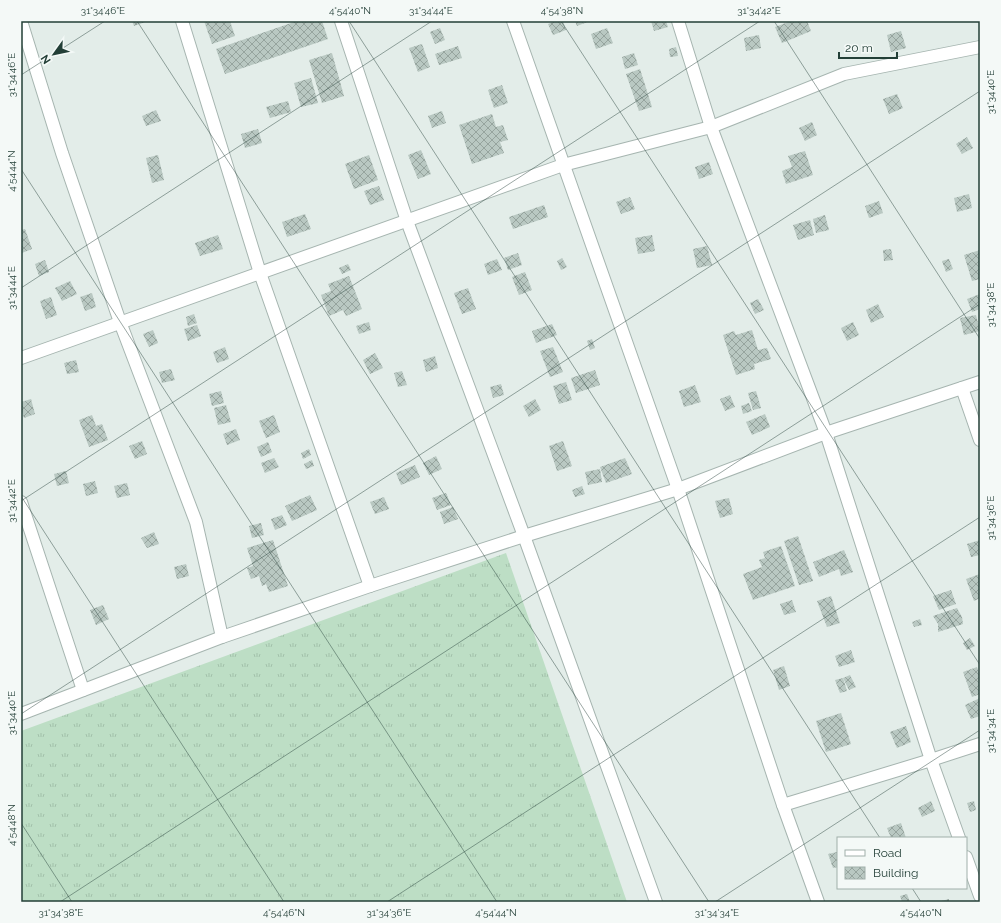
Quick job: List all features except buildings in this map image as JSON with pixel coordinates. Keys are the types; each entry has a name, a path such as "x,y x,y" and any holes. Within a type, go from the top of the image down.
{"street":[{"path":"182,21 260,273 370,586"},
{"path":"341,21 407,221 524,536 656,902"},
{"path":"513,21 678,489 783,805 818,902"},
{"path":"678,21 711,127 826,433 931,760 959,837"},
{"path":"21,22 62,153 120,322 196,522 222,637"},
{"path":"21,358 563,164 711,127 844,74 980,46"},
{"path":"21,714 222,637 370,586 524,536 678,489 826,433 980,382"},
{"path":"962,388 980,440"},
{"path":"21,502 83,690"},
{"path":"783,805 980,744"},
{"path":"967,860 980,896"}],"green space":[{"path":"506,553 627,902 21,902 21,731"}]}
